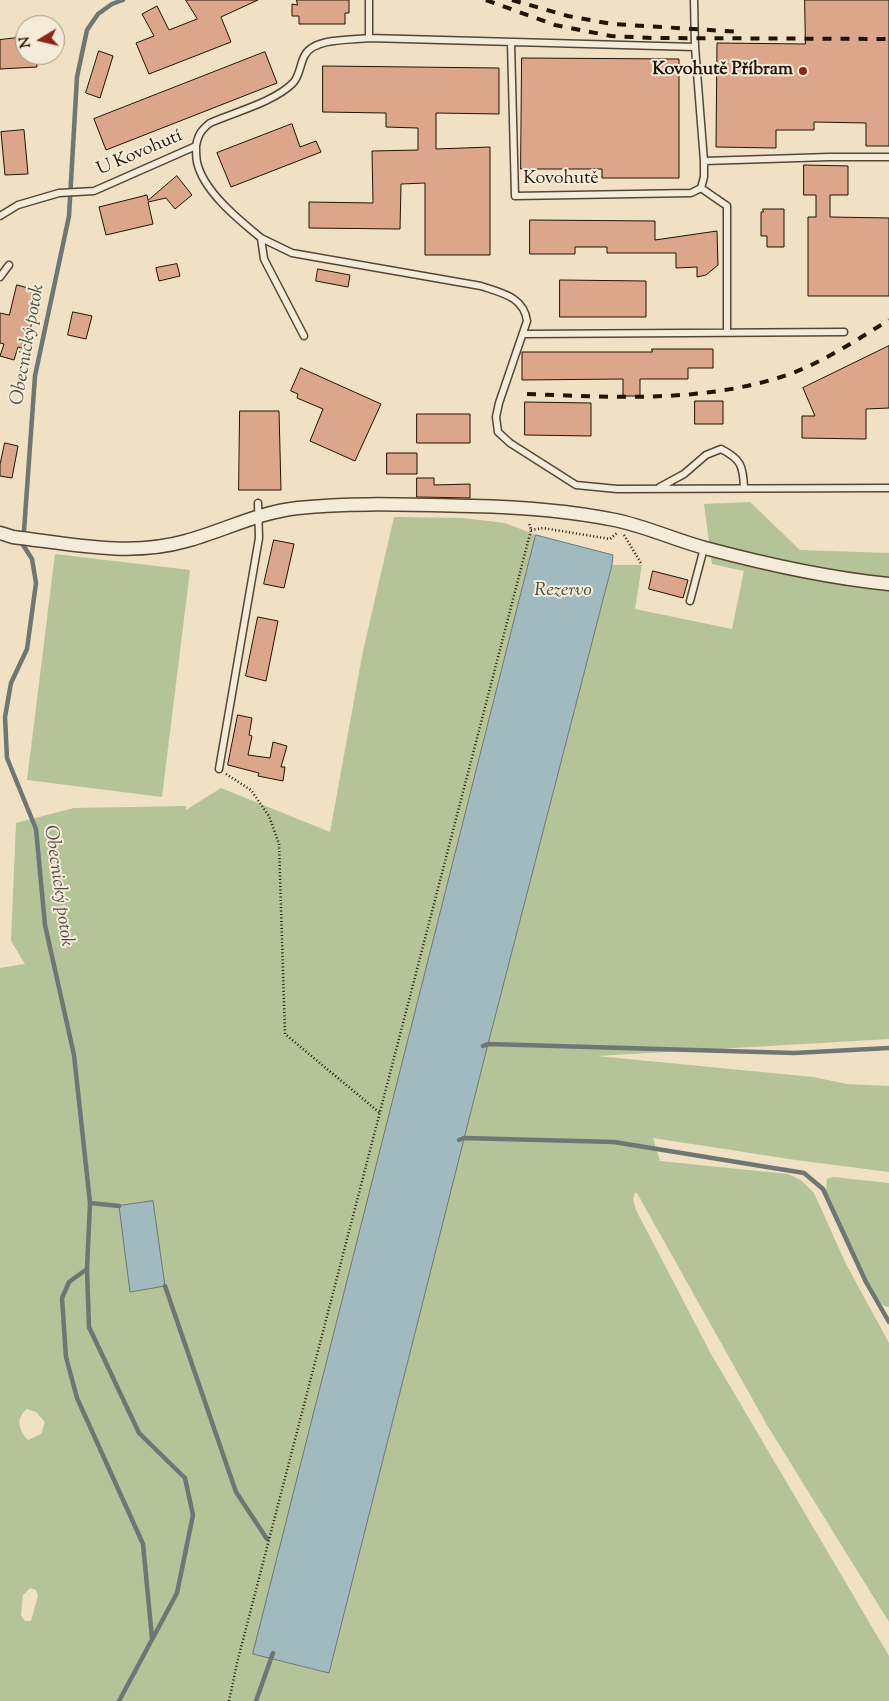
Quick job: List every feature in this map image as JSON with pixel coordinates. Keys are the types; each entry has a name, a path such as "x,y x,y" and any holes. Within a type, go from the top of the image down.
{"street":[{"path":"0,533 13,537 115,550 151,548 185,542 258,517 296,508 351,505 475,506 584,514 618,520 704,548 849,580 889,584"}],"lane":[{"path":"369,0 369,38"},
{"path":"694,0 695,47 704,161 704,177 701,188 727,206 727,332"},
{"path":"196,146 198,136 203,128 210,123 263,101 294,82 304,56 309,48 318,43 369,38 695,47"},
{"name":"Kovohutě","path":"512,43 514,196 691,193 701,188"},
{"name":"U Kovohutí","path":"0,216 18,205 59,193 94,191 196,146 197,162 203,179 229,212 261,238 292,253 481,286 505,294 519,303 526,311 527,321 524,334"},
{"path":"704,161 889,157"},
{"path":"261,238 264,259 304,336"},
{"path":"0,277 9,265"},
{"path":"844,332 524,334 518,344 499,403 496,417 498,432 510,443 576,485 617,489 889,488"},
{"path":"659,488 684,474 706,455 721,449 734,456 744,470 744,488"},
{"path":"219,769 259,538 258,503"},
{"path":"690,601 704,548"}],"path":[{"path":"229,1701 531,530 524,510"},
{"path":"531,530 543,528 610,539 621,530 642,565"},
{"path":"219,769 251,790 270,816 279,844 286,1034 380,1114"}],"green space":[{"path":"750,502 800,550 889,553 889,1039 597,1056 813,1077 847,1084 889,1086 889,1172 653,1138 660,1161 788,1174 801,1180 814,1193 846,1264 889,1343 889,1622 767,1425 637,1193 635,1193 633,1199 636,1210 711,1354 889,1656 889,1701 0,1701 0,968 25,964 11,941 16,823 74,808 186,806 186,810 221,788 330,832 363,651 394,517 463,518 505,523 536,535 254,1654 329,1673 488,1044 612,565 642,565 635,609 732,629 744,571 712,564 704,504","holes":["27,1409 36,1412 45,1422 41,1434 28,1440 22,1433 20,1425 21,1416","30,1588 36,1590 38,1596 31,1621 25,1621 21,1615 23,1595"]},
{"path":"55,554 190,570 162,797 27,780"},
{"path":"833,1177 889,1183 889,1307 884,1306 871,1292 829,1202 826,1191 827,1179"}],"water":[{"name":"Rezervo","path":"536,535 613,555 612,565 488,1044 329,1673 253,1654"},
{"path":"153,1201 165,1286 130,1292 119,1206"}],"building":[{"path":"186,0 258,0 221,17 231,42 149,74 136,43 154,36 142,14 157,6 169,30 197,19"},
{"path":"297,0 349,0 349,13 345,13 345,24 299,24 299,16 292,16 292,4 297,5"},
{"name":"Kovohutě Příbram","path":"805,0 889,0 889,146 866,146 866,123 814,122 814,130 776,130 776,148 716,147 717,43 805,44"},
{"path":"15,38 15,65 37,65 37,67 0,69 0,40"},
{"path":"99,51 113,56 100,98 86,93"},
{"path":"265,52 277,83 106,150 94,119"},
{"path":"522,58 679,59 679,178 602,178 602,169 521,169"},
{"path":"323,66 499,68 499,114 436,113 436,149 490,147 490,255 425,255 425,183 401,184 400,229 309,228 309,202 373,203 372,151 418,150 418,128 386,127 386,113 323,112"},
{"path":"292,124 300,147 316,141 321,152 231,187 217,153"},
{"path":"24,130 28,174 5,175 1,132"},
{"path":"804,165 848,166 848,195 830,195 830,217 889,218 889,296 808,296 808,217 816,217 816,195 804,195"},
{"path":"177,176 192,195 175,209 166,198 148,202 153,224 106,235 99,207 147,195 148,200"},
{"path":"763,209 784,209 784,247 767,247 767,236 761,236 761,212 763,212"},
{"path":"530,220 655,221 655,240 717,231 718,265 706,275 697,277 697,267 676,268 676,253 607,253 607,247 575,247 575,254 530,254"},
{"path":"177,264 180,276 159,281 156,268"},
{"path":"318,269 350,275 348,287 316,281"},
{"path":"560,280 646,281 646,317 560,317"},
{"path":"17,285 40,291 25,349 18,347 14,360 0,356 4,344 0,343 0,313 9,315"},
{"path":"73,312 92,316 86,339 68,335"},
{"path":"889,346 889,408 866,409 866,439 802,438 802,416 815,416 803,388"},
{"path":"652,349 713,349 713,368 688,368 688,379 640,379 640,396 623,396 623,379 522,380 522,352 652,352"},
{"path":"301,368 381,404 355,461 310,441 323,409 297,398 298,394 291,391"},
{"path":"695,401 723,401 723,424 695,424"},
{"path":"525,402 591,403 591,436 525,435"},
{"path":"240,411 279,411 281,490 239,490"},
{"path":"417,414 470,414 470,443 417,443"},
{"path":"5,443 18,446 12,478 0,476 0,465"},
{"path":"387,453 417,453 417,474 387,474"},
{"path":"417,478 434,478 434,485 470,484 470,498 417,497"},
{"path":"274,540 294,544 284,588 264,584"},
{"path":"653,571 688,580 683,598 649,589"},
{"path":"258,617 278,621 266,681 246,676"},
{"path":"238,715 252,718 249,735 252,736 248,755 270,758 273,742 287,746 281,767 285,767 283,781 258,776 259,773 228,765"}],"waterway":[{"name":"Obecnický potok","path":"119,1701 177,1593 193,1515 185,1478 139,1433 89,1327 87,1269 90,1203 74,1055 45,925 36,829 7,758 5,717 11,683 27,649 36,583 32,559 23,545 35,376 69,216 77,77 87,30 98,14 112,4 123,0"},
{"path":"483,1046 488,1044 794,1053 889,1048"},
{"path":"459,1140 464,1138 614,1142 804,1173 823,1189 866,1282 889,1322"},
{"path":"90,1203 119,1206"},
{"path":"87,1269 69,1282 62,1298 66,1357 77,1398 143,1544 152,1638"},
{"path":"165,1286 236,1492 267,1539"},
{"path":"256,1701 273,1653"}],"railway":[{"path":"486,0 555,25 611,36 653,38 889,39"},
{"path":"512,0 568,16 612,24 742,32"},
{"path":"527,394 623,397 687,395 750,385 781,377 809,366 889,320"}],"place":[{"name":"Kovohutě Příbram","path":"803,71"}]}
